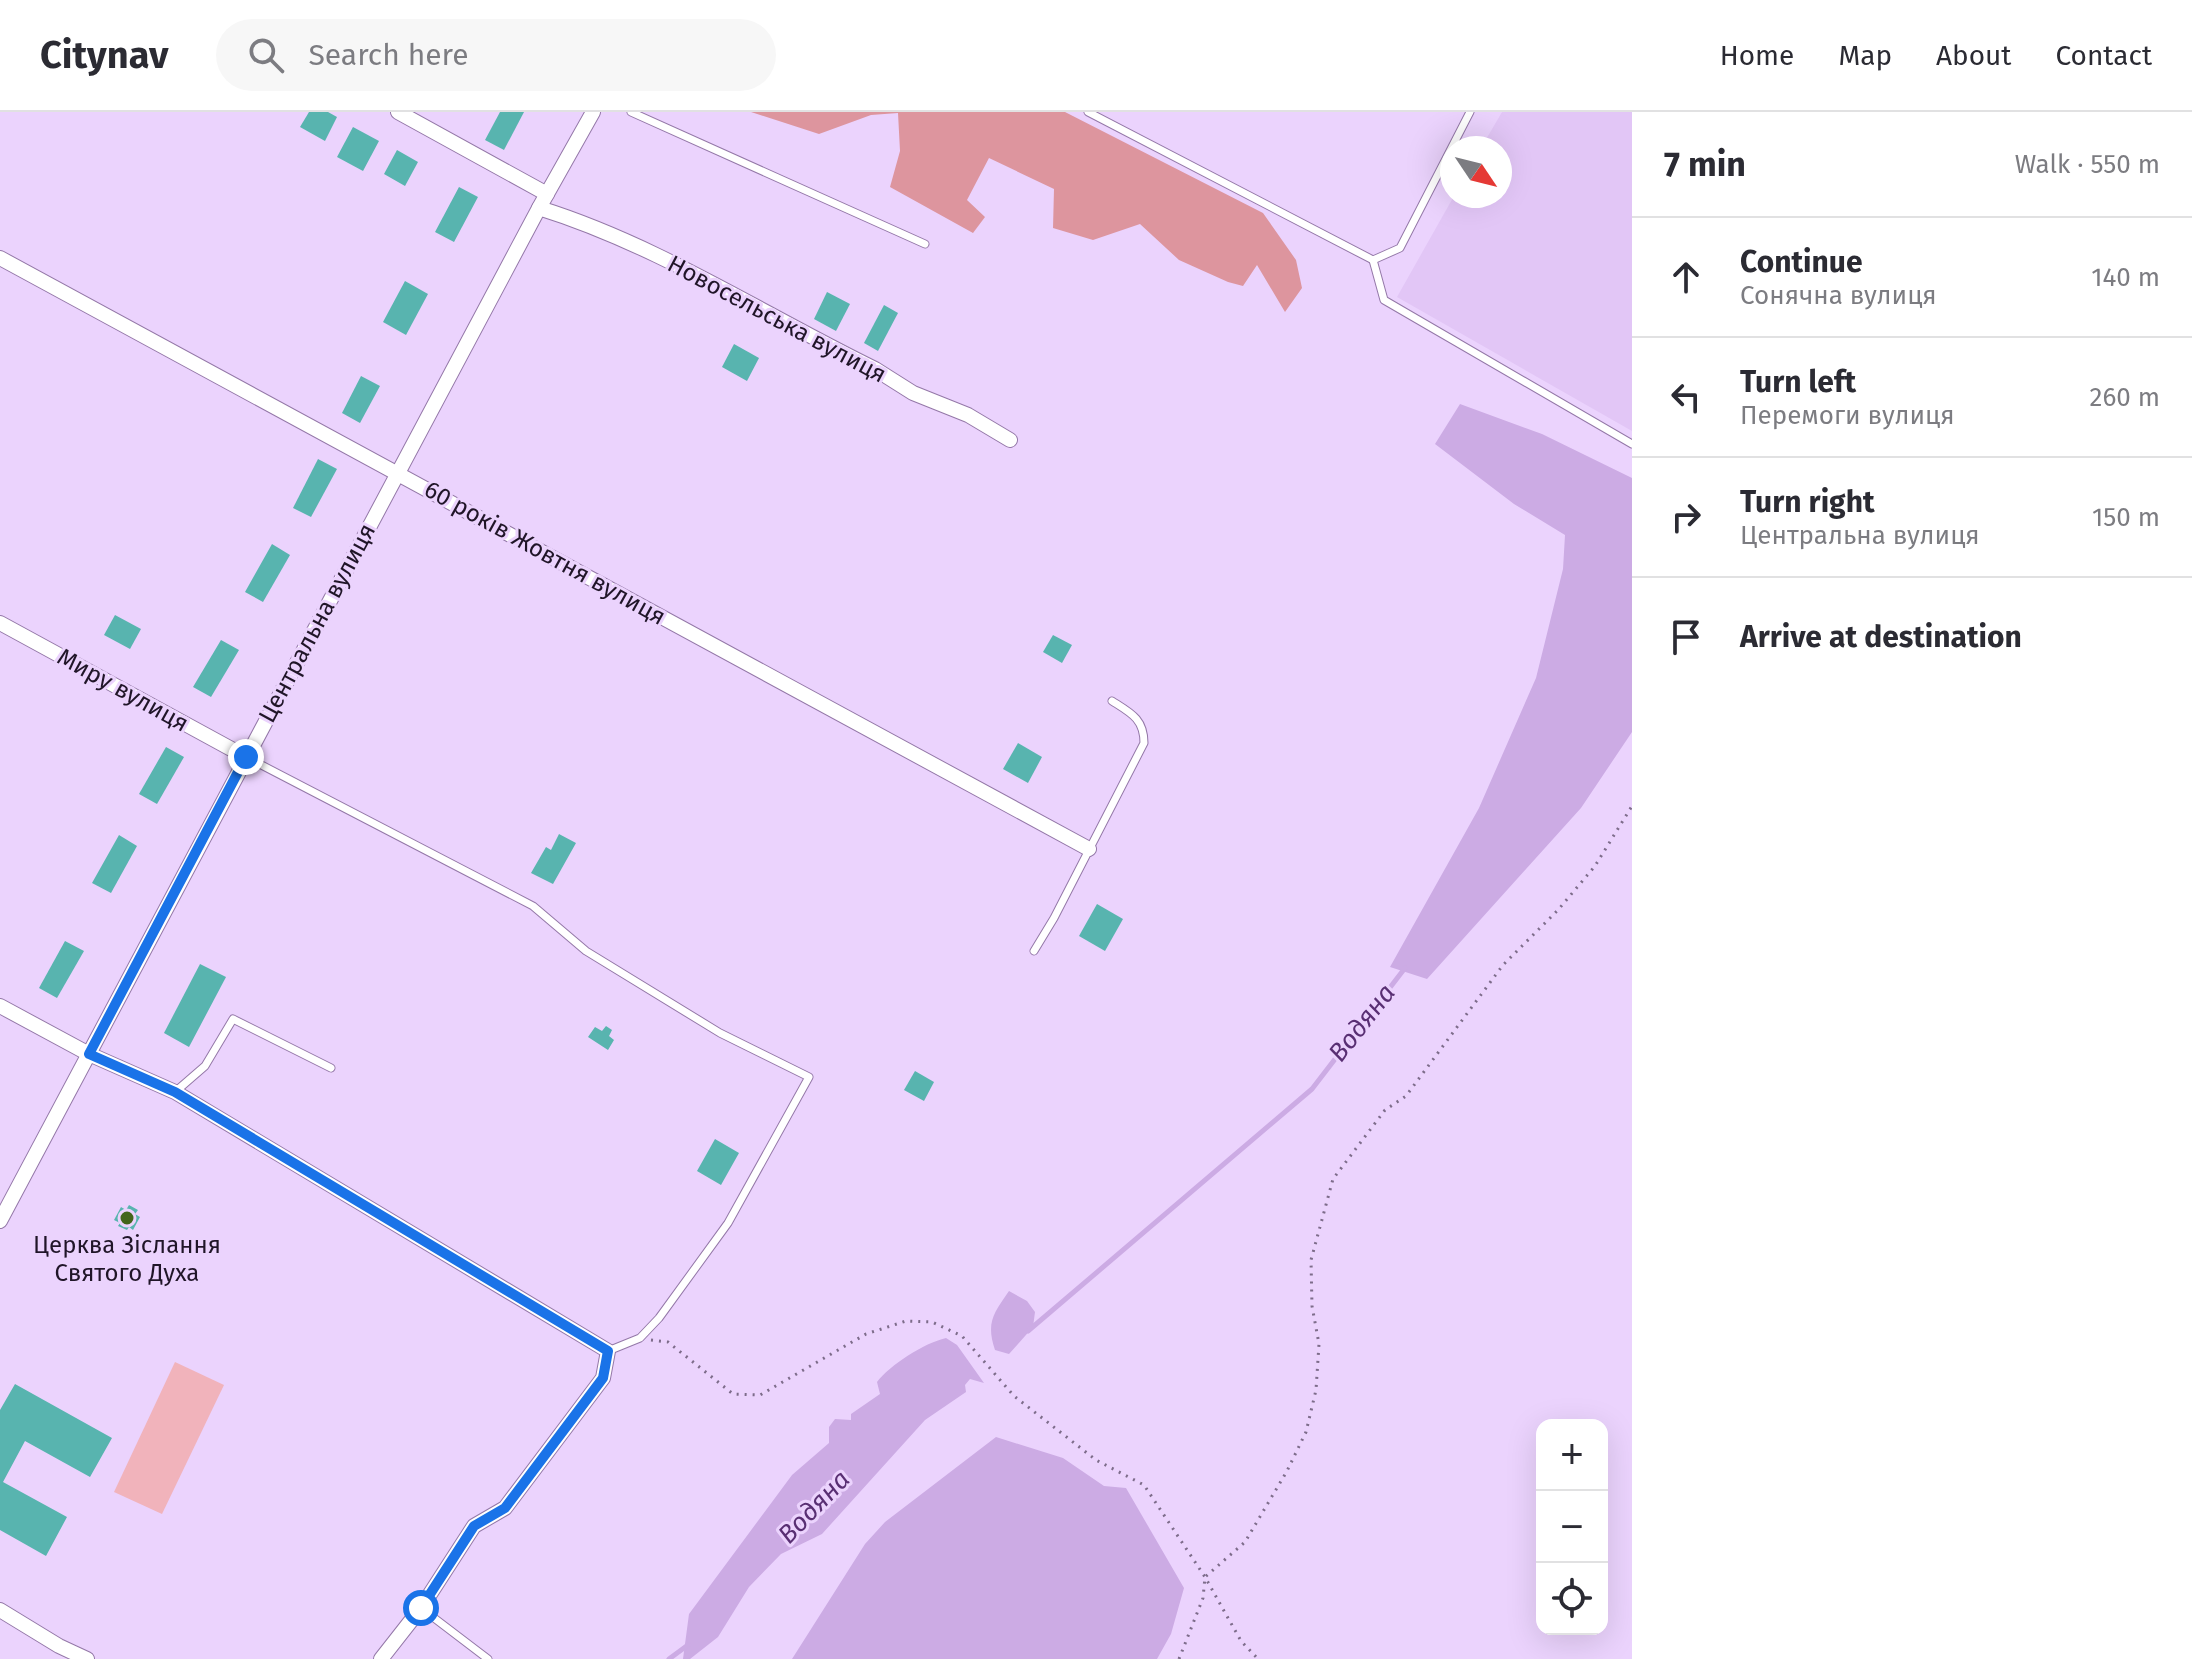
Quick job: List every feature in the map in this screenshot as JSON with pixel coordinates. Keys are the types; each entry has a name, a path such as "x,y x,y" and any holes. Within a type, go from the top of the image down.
{"street":[{"path":"398,112 547,194"},
{"name":"Центральна вулиця","path":"0,1221 397,473 593,112"},
{"name":"Новосельська вулиця","path":"539,208 581,221 636,245 875,369 913,393 968,415 1010,440"},
{"name":"60 років Жовтня вулиця","path":"0,258 1089,849"},
{"name":"Миру вулиця","path":"0,623 246,757"},
{"path":"0,1006 89,1054 175,1092 608,1351 603,1378 505,1508 474,1526 421,1608 381,1659"},
{"path":"0,1610 59,1646 87,1659"}],"lane":[{"path":"631,112 925,244"},
{"path":"1088,112 1373,260 1384,300 1632,444"},
{"path":"1373,260 1400,248 1470,112"},
{"path":"1034,951 1144,743 1144,730 1138,717 1112,701"},
{"path":"246,757 533,906 586,951 720,1033 809,1077 728,1223 659,1318 640,1338 608,1351"},
{"path":"175,1092 205,1066 233,1019 331,1068"},
{"path":"421,1608 488,1659"}],"path":[{"path":"1179,1659 1203,1598 1205,1577 1245,1542 1306,1432 1316,1390 1319,1344 1312,1306 1311,1260 1333,1179 1385,1110 1406,1096 1503,965 1558,910 1595,866 1632,806"},
{"path":"640,1338 668,1342 733,1394 760,1395 866,1334 906,1321 932,1322 962,1336 1014,1396 1096,1460 1144,1485 1205,1577 1241,1641 1258,1659"}],"shaded area":[{"path":"751,112 1065,112 1263,213 1296,260 1302,288 1285,312 1257,265 1243,286 1179,260 1140,224 1093,240 1053,228 1054,189 989,158 967,200 985,217 973,233 890,187 900,151 898,113 871,115 819,134"},
{"path":"1502,112 1632,112 1632,431 1397,297 1447,208 1512,208 1512,136 1488,136"},
{"path":"175,1362 224,1385 162,1514 114,1492"}],"water":[{"path":"1460,404 1542,434 1632,478 1632,732 1581,808 1427,979 1390,967 1479,808 1536,678 1563,569 1565,535 1514,504 1435,444"},
{"path":"1009,1291 1027,1301 1035,1312 1033,1327 1009,1354 995,1350 991,1326"},
{"path":"946,1338 957,1345 984,1383 970,1379 965,1385 966,1392 925,1420 822,1534 781,1554 749,1587 718,1637 690,1659 683,1659 689,1614 792,1475 829,1443 829,1427 835,1419 851,1420 851,1414 880,1394 877,1382 890,1369 918,1350"},
{"path":"996,1437 1063,1458 1104,1486 1126,1488 1184,1588 1171,1634 1157,1659 792,1659 865,1544 885,1522"}],"building":[{"path":"309,112 328,112 337,117 325,141 300,127"},
{"path":"500,112 524,112 504,150 485,140"},
{"path":"353,127 379,141 363,171 337,157"},
{"path":"397,150 418,162 405,186 384,174"},
{"path":"459,187 478,197 454,242 435,232"},
{"path":"405,281 428,294 406,335 383,322"},
{"path":"827,292 850,304 836,331 814,319"},
{"path":"884,305 898,313 878,351 864,343"},
{"path":"734,344 759,358 747,381 722,367"},
{"path":"361,376 380,386 360,423 342,413"},
{"path":"318,459 337,469 311,517 293,508"},
{"path":"272,544 290,555 263,602 245,592"},
{"path":"115,615 141,629 130,649 104,635"},
{"path":"1053,635 1072,645 1062,663 1043,652"},
{"path":"221,640 239,650 211,697 193,687"},
{"path":"1018,743 1042,757 1028,783 1003,769"},
{"path":"166,747 184,757 157,804 139,794"},
{"path":"559,834 576,843 553,884 531,873 546,847 551,850"},
{"path":"119,835 137,846 111,893 92,883"},
{"path":"1097,904 1123,919 1105,951 1079,936"},
{"path":"65,941 84,951 57,998 39,988"},
{"path":"200,964 226,977 189,1047 164,1033"},
{"path":"606,1026 612,1030 609,1036 614,1040 608,1050 588,1037 595,1027 602,1031"},
{"path":"915,1071 934,1082 924,1101 904,1090"},
{"path":"715,1139 739,1153 721,1185 697,1171"},
{"name":"Церква Зіслання Святого Духа","path":"129,1205 138,1210 135,1214 140,1217 133,1230 118,1226 120,1223 114,1220 121,1207 126,1210"},
{"path":"15,1384 112,1438 90,1477 25,1441 3,1482 67,1517 46,1556 0,1530 0,1410"}],"waterway":[{"name":"Водяна","path":"1028,1331 1312,1089 1405,968"},
{"name":"Водяна","path":"669,1659 688,1645"}],"place":[{"name":"Церква Зіслання Святого Духа","path":"127,1218"}],"route":[{"path":"246,757 89,1054 175,1092 608,1351 603,1378 505,1508 474,1526 421,1608"}]}
